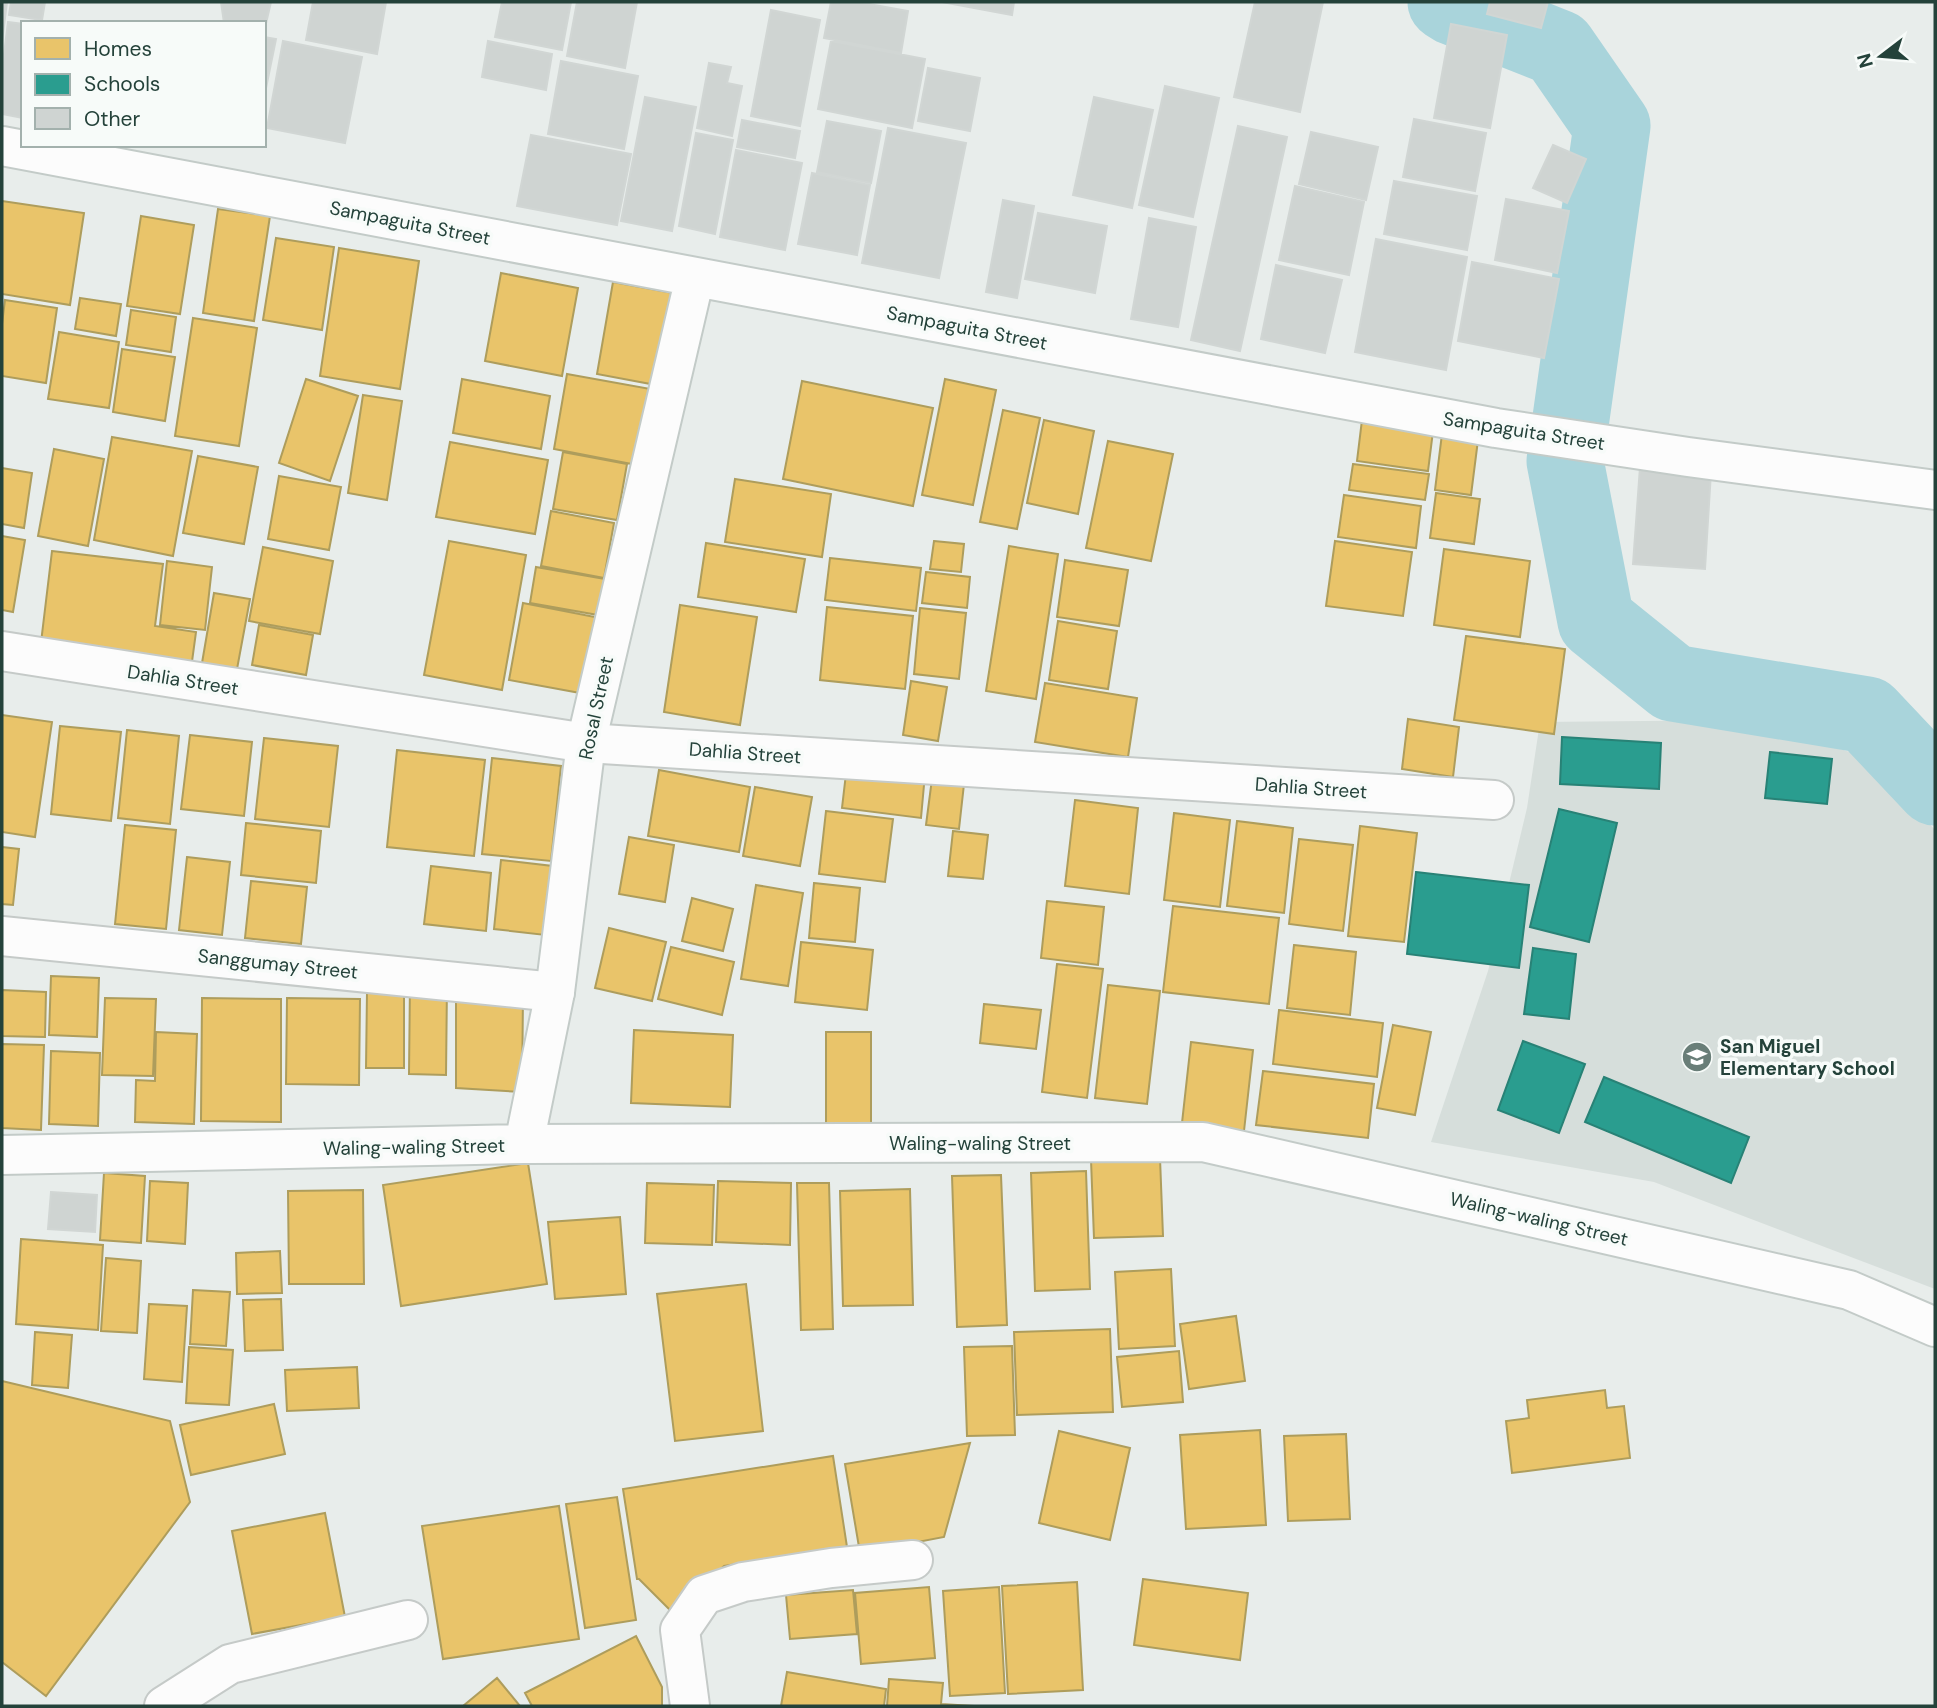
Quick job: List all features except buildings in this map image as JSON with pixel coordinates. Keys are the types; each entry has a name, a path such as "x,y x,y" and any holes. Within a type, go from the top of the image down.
{"street":[{"name":"Sampaguita Street","path":"2,146 1544,435 1935,490"},
{"name":"Rosal Street","path":"524,1144 555,992 586,743 695,277"},
{"name":"Dahlia Street","path":"2,651 586,743 1494,800"},
{"name":"Sanggumay Street","path":"2,936 555,992"},
{"name":"Waling-waling Street","path":"2,1155 524,1144 1203,1142 1849,1290 1935,1327"},
{"path":"690,1706 680,1630 704,1595 743,1582 831,1567 913,1560"},
{"path":"164,1706 230,1664 408,1620"}],"shaded area":[{"name":"San Miguel Elementary School","path":"1748,720 1872,759 1935,830 1935,1289 1654,1182 1431,1142 1488,971 1527,808 1540,722"}],"waterway":[{"path":"1446,2 1558,48 1612,126 1565,461 1596,621 1673,683 1867,715 1935,787"}],"place":[{"name":"San Miguel Elementary School","path":"1697,1057"}]}
